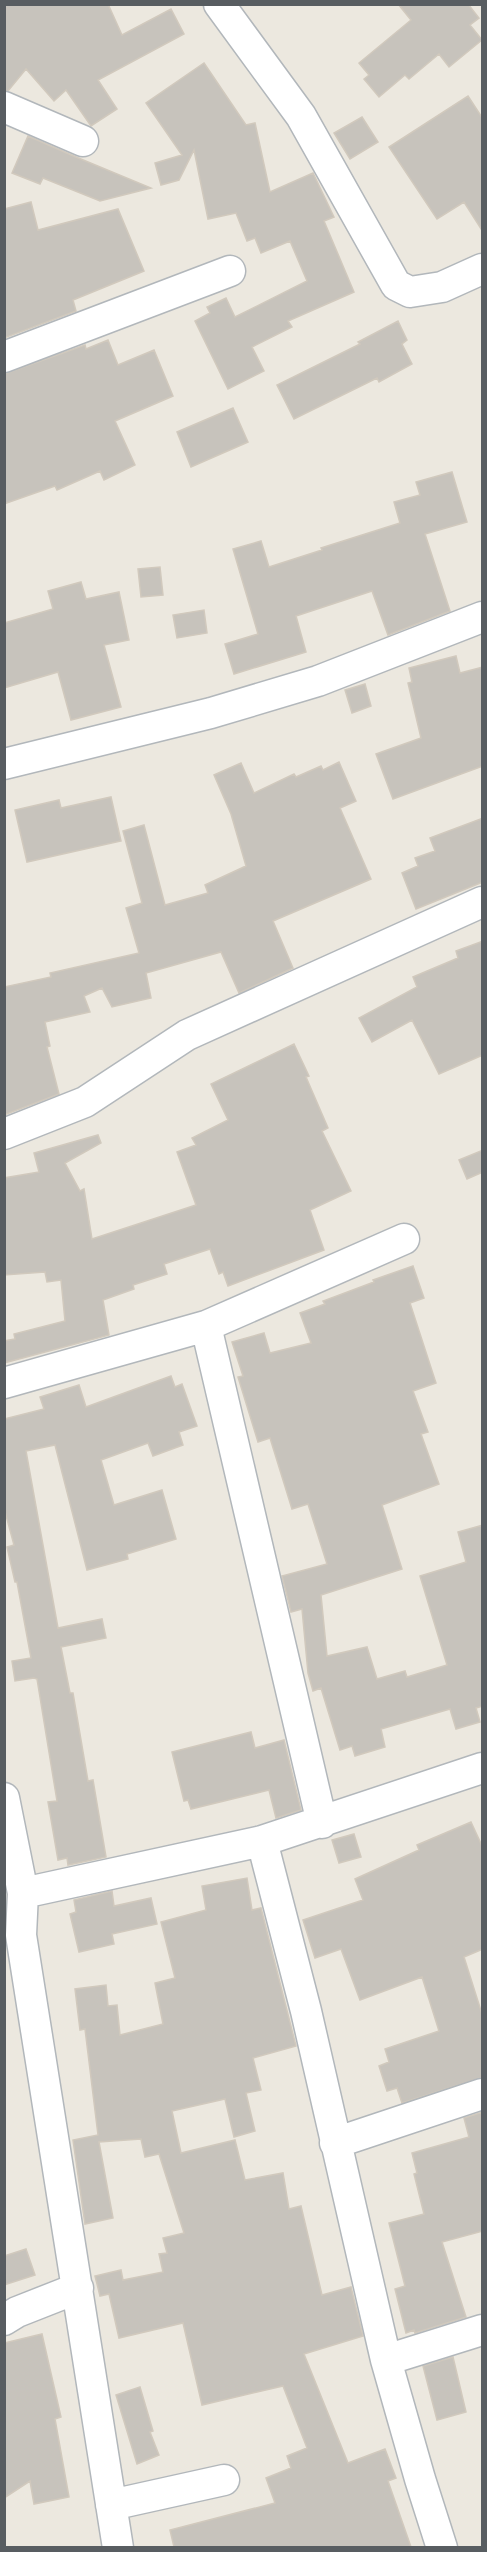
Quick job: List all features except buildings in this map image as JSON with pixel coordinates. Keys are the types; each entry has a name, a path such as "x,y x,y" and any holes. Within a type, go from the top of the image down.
{"street":[{"path":"219,4 301,116 396,285 410,292 442,287 483,269"},
{"path":"4,107 83,141"},
{"path":"4,357 230,271"},
{"path":"4,764 211,713 318,681 483,617"},
{"path":"4,1134 85,1102 187,1035 483,902"},
{"path":"4,1383 206,1326 404,1239"},
{"path":"206,1326 322,1823"},
{"path":"23,1893 262,1841 483,1768"},
{"path":"4,1798 23,1893 13,1938 78,2288 118,2547"},
{"path":"262,1841 306,2011 386,2360 442,2547"},
{"path":"335,2143 483,2094"},
{"path":"4,2320 17,2312 78,2288"},
{"path":"386,2360 483,2330"},
{"path":"111,2505 224,2480"}]}
